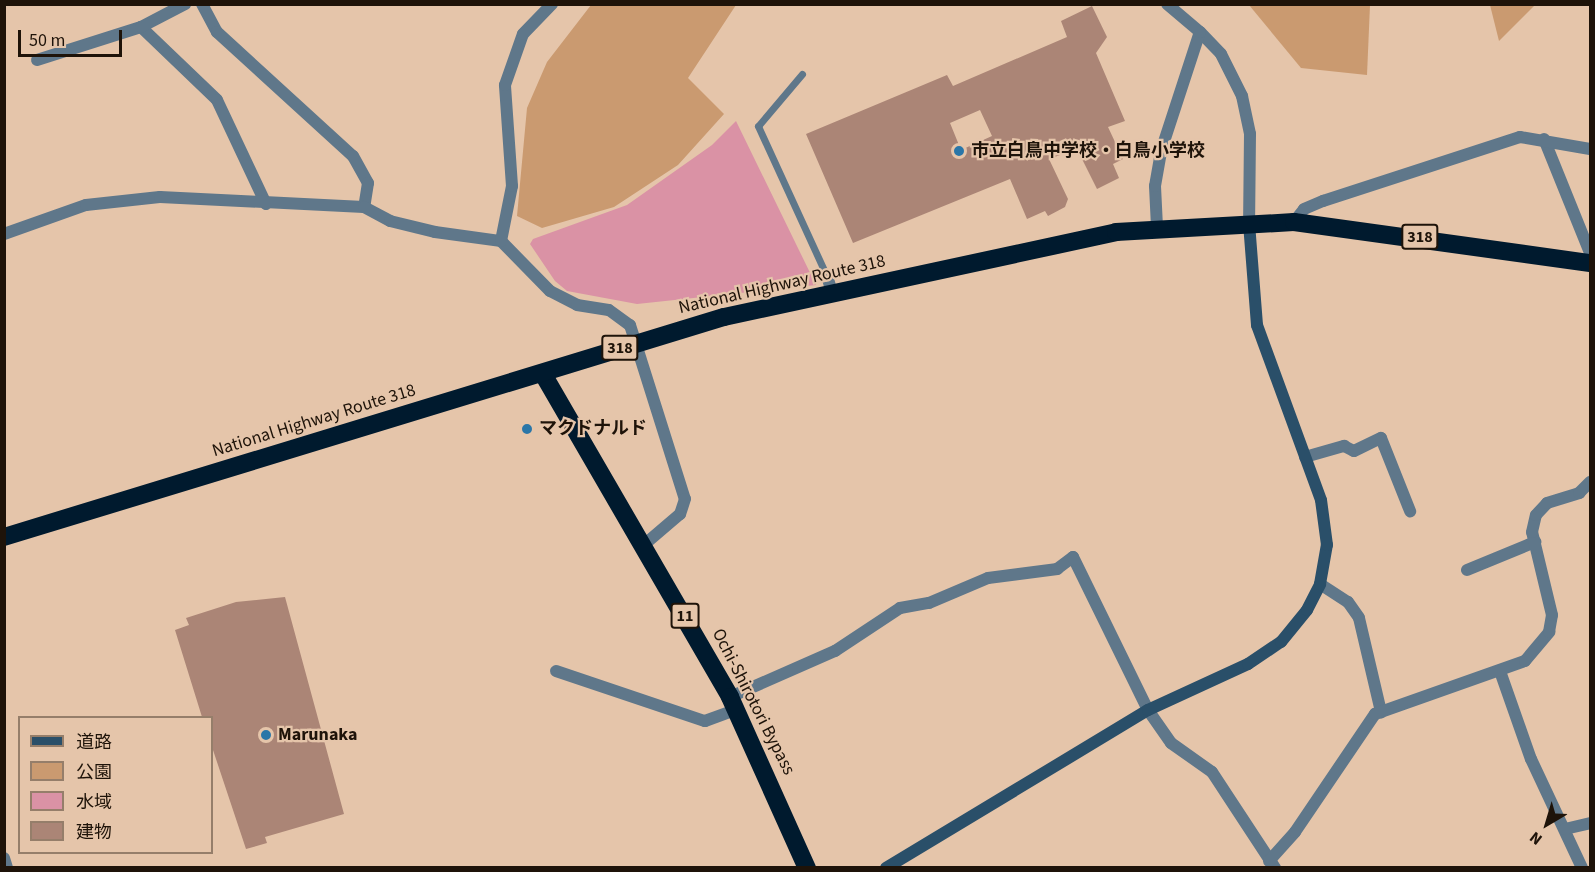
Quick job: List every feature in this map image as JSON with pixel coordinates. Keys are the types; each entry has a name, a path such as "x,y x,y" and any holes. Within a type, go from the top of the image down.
{"highway":[{"name":"National Highway Route 318","path":"4,537 830,286 1157,227 1294,222 1590,264"},
{"name":"Ochi-Shirotori Bypass","path":"543,374 645,543 733,703 807,867"}],"street":[{"path":"37,60 141,27 185,4"},
{"path":"202,4 217,32 353,156 368,183 364,207"},
{"path":"501,241 512,186 505,85 523,34 552,4"},
{"path":"886,867 1148,710 1248,664 1281,642 1320,584 1327,544 1321,500 1257,325 1249,223 1250,134 1242,96 1221,54 1200,32 1167,4"},
{"path":"141,27 217,100 266,204"},
{"path":"1157,227 1155,186 1161,152 1200,32"},
{"path":"1294,222 1304,209 1323,201 1520,137 1544,139 1590,149"},
{"path":"1544,139 1590,253"},
{"path":"4,234 111,200 160,197 266,204 364,207 390,221 435,232 501,241 550,291 623,317 685,499 680,514 645,543"},
{"path":"1305,456 1344,446 1354,451 1381,438 1410,511"},
{"path":"556,671 705,721 733,703 834,651 900,608 929,603 988,578 1057,569 1073,557 1148,710 1171,743 1212,772 1272,864 1362,728 1381,712 1501,674 1525,661 1549,632 1552,615 1535,542 1536,516 1547,502 1579,493 1590,482"},
{"path":"1467,570 1535,542"},
{"path":"1320,584 1348,602 1359,618 1381,712"},
{"path":"1501,674 1531,759 1582,867"},
{"path":"1565,830 1590,823"},
{"path":"4,858 8,867"}],"lane":[{"path":"802,74 758,126 830,286"}],"green space":[{"path":"1490,4 1535,5 1499,41"},
{"path":"591,5 736,5 688,78 724,114 678,165 614,207 542,228 517,216 527,108 547,62"},
{"path":"1249,5 1370,5 1367,75 1301,68"}],"water":[{"path":"736,121 816,285 637,304 567,291 555,281 530,244 533,239 627,205 712,145"}],"building":[{"path":"1092,6 1107,37 1096,53 1125,121 1108,127 1123,159 1113,164 1119,178 1097,189 1077,149 1049,159 1068,199 1065,207 1048,216 1045,211 1027,219 1010,179 853,243 806,134 947,75 953,86 1067,37 1061,21","holes":["980,110 992,136 961,150 950,123"]},
{"name":"Marunaka","path":"285,597 344,814 265,837 267,843 246,849 213,750 213,716 202,716 175,630 189,625 186,618 236,602"}],"place":[{"name":"市立白鳥中学校・白鳥小学校","path":"959,151"},
{"name":"マクドナルド","path":"527,429"},
{"name":"Marunaka","path":"266,735"}]}
